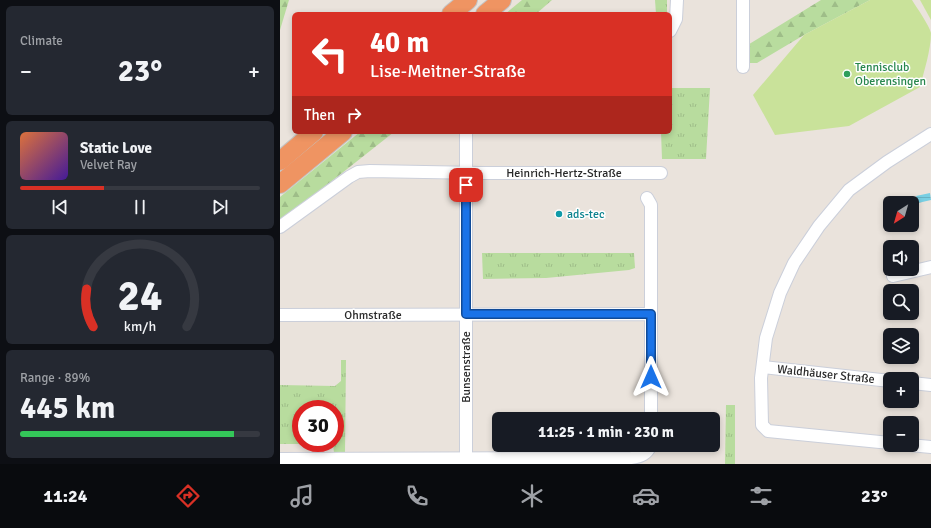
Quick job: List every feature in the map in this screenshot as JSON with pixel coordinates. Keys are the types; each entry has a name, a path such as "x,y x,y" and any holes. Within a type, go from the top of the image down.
{"highway":[{"path":"453,12 468,0"},
{"path":"487,12 502,0"},
{"path":"280,162 312,134"},
{"path":"280,184 341,134"}],"street":[{"path":"672,27 676,19 677,0"},
{"path":"743,0 743,68"},
{"name":"Bunsenstraße","path":"466,134 466,458"},
{"path":"883,442 768,431 762,425 761,378 766,338 780,294 794,264 819,226 849,190 887,162 931,134"},
{"name":"Heinrich-Hertz-Straße","path":"280,227 358,172 661,173"},
{"path":"647,198 651,205 651,412"},
{"path":"919,271 931,268"},
{"name":"Ohmstraße","path":"280,314 651,314"},
{"name":"Waldhäuser Straße","path":"763,366 883,380"},
{"path":"919,384 931,385"},
{"path":"919,446 931,447"},
{"path":"280,459 631,458 638,457 646,452"}],"green space":[{"path":"280,0 289,0 280,30"},
{"path":"522,0 552,0 538,12 507,12"},
{"path":"655,0 667,0 667,12 656,12"},
{"path":"821,0 870,0 804,35 757,63 747,63 746,46"},
{"name":"Tennisclub Oberensingen","path":"870,0 912,0 925,21 931,33 931,40 920,87 849,126 775,135 753,95 804,35"},
{"path":"920,0 931,0 931,20"},
{"path":"672,88 710,88 706,159 662,159 661,134 672,134"},
{"path":"358,134 391,134 280,222 280,197"},
{"path":"482,253 634,253 635,268 629,270 546,278 483,279"},
{"path":"341,360 346,360 345,452 334,453 334,452 344,452 344,400 292,400 292,444 280,444 280,385 335,386 341,381"},
{"path":"726,405 735,405 735,464 725,464"}],"water":[{"path":"930,193 931,200 919,203 919,196 916,196"}],"place":[{"name":"Tennisclub Oberensingen","path":"847,74"},
{"name":"ads-tec","path":"559,214"}],"route":[{"path":"466,185 466,314 651,314 651,377"}]}
